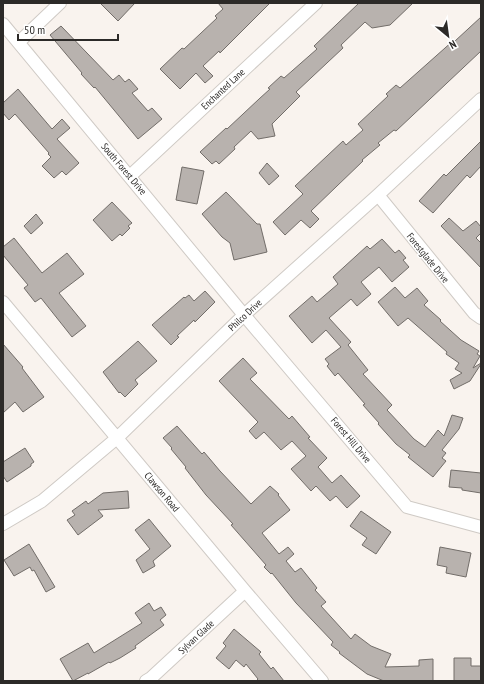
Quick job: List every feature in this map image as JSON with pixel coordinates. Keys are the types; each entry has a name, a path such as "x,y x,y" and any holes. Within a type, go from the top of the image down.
{"street":[{"path":"19,42 60,3"},
{"name":"Enchanted Lane","path":"130,176 316,3"},
{"name":"South Forest Drive","path":"3,24 244,315"},
{"name":"Philco Drive","path":"3,524 42,501 117,438 244,315 378,196 481,99"},
{"name":"Forestglade Drive","path":"378,196 474,313 481,318"},
{"name":"Clawson Road","path":"3,302 322,681"},
{"name":"Forest Hill Drive","path":"244,315 407,507 481,527"},
{"name":"Sylvan Glade","path":"146,681 245,591"}],"building":[{"path":"100,3 135,3 118,21"},
{"path":"218,3 270,3 220,53 219,51 203,66 213,76 205,83 196,73 180,89 160,69 217,18 215,16 223,9"},
{"path":"359,3 413,3 390,25 372,28 365,22 341,45 343,48 296,92 300,96 272,124 275,136 258,139 251,131 219,164 216,161 212,164 200,152 270,89 268,88 281,76 284,78 317,49 314,46"},
{"path":"481,17 481,51 396,131 394,130 378,143 380,145 362,160 363,161 311,211 319,219 310,228 301,220 285,235 273,222 303,194 295,186 343,141 346,145 363,130 358,124 388,96 386,94 396,85 400,88"},
{"path":"61,26 113,80 119,75 125,82 129,79 138,89 132,93 148,111 152,108 162,119 138,139 95,87 94,88 81,74 82,73 50,35"},
{"path":"18,89 52,129 62,119 70,128 57,139 79,163 66,175 62,171 54,178 42,166 51,157 48,154 49,153 15,114 9,120 3,113 3,103"},
{"path":"481,141 481,166 470,178 467,175 433,213 419,201 444,174 446,176"},
{"path":"267,163 279,176 269,185 259,173"},
{"path":"182,167 204,171 197,204 176,200"},
{"path":"226,192 257,224 260,224 267,252 234,260 230,243 222,237 202,214"},
{"path":"112,202 132,223 128,226 130,228 122,236 120,234 112,241 93,220"},
{"path":"36,214 43,223 31,234 24,226"},
{"path":"449,218 463,231 476,221 481,227 481,233 476,238 481,243 481,268 441,226"},
{"path":"14,238 42,273 67,253 84,274 59,293 86,326 72,337 41,298 35,302 24,288 28,285 3,255 3,247"},
{"path":"382,239 395,253 399,250 406,258 403,260 409,267 392,282 379,267 361,282 371,294 357,306 351,299 329,318 351,342 348,345 368,370 363,374 392,405 387,410 414,439 425,447 438,430 444,436 452,415 463,418 459,429 442,450 446,453 442,458 446,461 433,477 408,457 410,455 396,444 378,424 379,423 363,405 365,404 338,373 335,376 327,366 329,364 325,359 341,347 326,330 312,343 289,316 312,296 317,302 338,284 333,277 367,246 370,249"},
{"path":"395,287 405,298 417,288 428,301 424,305 461,340 479,351 477,354 480,356 473,368 481,364 470,381 454,389 450,380 462,373 455,369 459,363 446,354 447,352 408,318 398,326 378,302"},
{"path":"205,291 215,302 195,322 194,320 177,336 179,337 171,345 152,325 184,297 185,298 189,295 194,301"},
{"path":"138,341 157,361 135,380 138,384 125,397 120,392 119,393 103,372"},
{"path":"3,344 23,367 22,368 44,397 23,412 15,402 3,413"},
{"path":"243,358 257,373 250,379 289,419 292,416 310,437 308,438 327,458 318,467 332,483 341,475 360,496 347,508 336,496 330,501 316,486 311,491 291,469 306,456 292,441 281,450 264,432 256,439 249,431 258,422 219,381"},
{"path":"177,426 202,454 204,452 251,504 270,486 279,494 278,495 290,510 262,533 279,554 288,547 294,554 286,561 295,572 301,568 317,588 315,590 326,602 321,606 351,639 355,634 371,646 391,654 385,667 419,666 419,660 433,659 433,681 384,681 367,674 339,653 340,652 331,645 333,642 296,603 272,573 271,574 264,567 266,565 231,525 233,524 206,495 163,438"},
{"path":"25,448 34,462 31,466 7,482 3,476 3,462"},
{"path":"451,470 481,473 481,493 462,490 462,488 449,487"},
{"path":"128,491 129,508 98,510 103,516 78,535 67,520 75,515 72,511 86,501 88,504 103,493"},
{"path":"361,511 391,532 376,554 362,545 367,538 350,526"},
{"path":"149,519 171,546 153,561 155,566 143,573 136,560 150,549 135,530"},
{"path":"29,544 55,587 46,592 34,570 32,571 30,567 14,576 4,560"},
{"path":"440,547 471,553 466,577 446,573 447,567 437,565"},
{"path":"149,603 154,611 161,607 166,615 160,620 164,625 135,646 136,648 120,658 110,663 109,662 73,681 60,659 88,643 94,653 142,623 135,613"},
{"path":"234,629 261,652 259,654 271,669 273,667 284,681 256,681 258,679 246,664 244,667 236,660 229,669 216,658 226,646 223,643"},
{"path":"454,658 471,658 471,666 481,666 481,681 454,681"}]}
